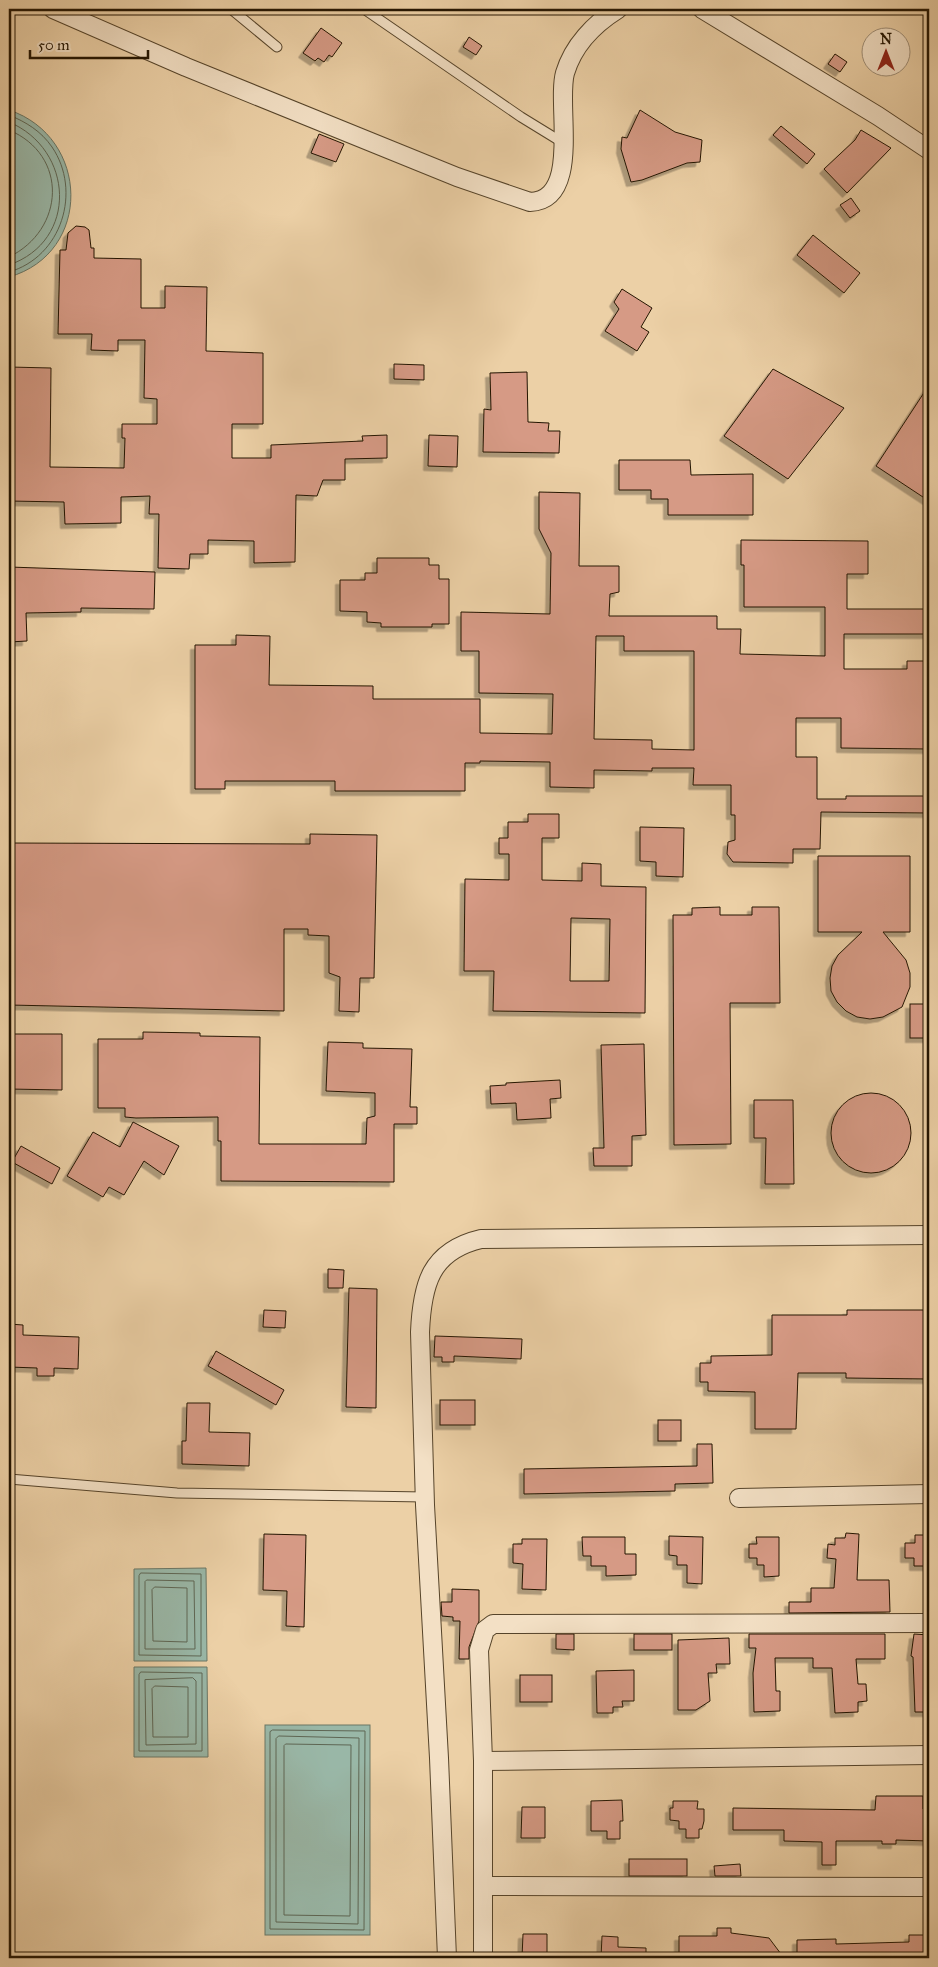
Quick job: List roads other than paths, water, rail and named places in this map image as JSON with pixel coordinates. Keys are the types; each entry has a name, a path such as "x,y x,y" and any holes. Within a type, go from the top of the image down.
{"street":[{"path":"52,9 186,67 457,178 522,201 542,200 553,189 561,175 565,144 562,108 566,73 575,51 589,32 618,9"},
{"path":"702,9 725,21 929,150"},
{"path":"447,1958 440,1768 425,1497 422,1303 428,1278 436,1264 450,1251 464,1243 481,1239 929,1235"},
{"path":"739,1498 929,1494"},
{"path":"483,1958 483,1761 480,1650 485,1630 494,1624 929,1623"},
{"path":"483,1761 929,1755"},
{"path":"483,1886 929,1887"}],"lane":[{"path":"231,9 277,47"},
{"path":"364,9 521,117 565,144"},
{"path":"9,1479 163,1492 425,1497"}],"water":[{"path":"9,110 36,124 55,144 67,168 71,195 67,221 56,245 36,264 9,277"},
{"path":"206,1568 207,1661 134,1661 134,1569"},
{"path":"134,1667 207,1667 208,1757 134,1757"},
{"path":"265,1725 370,1725 370,1935 265,1935"}]}
